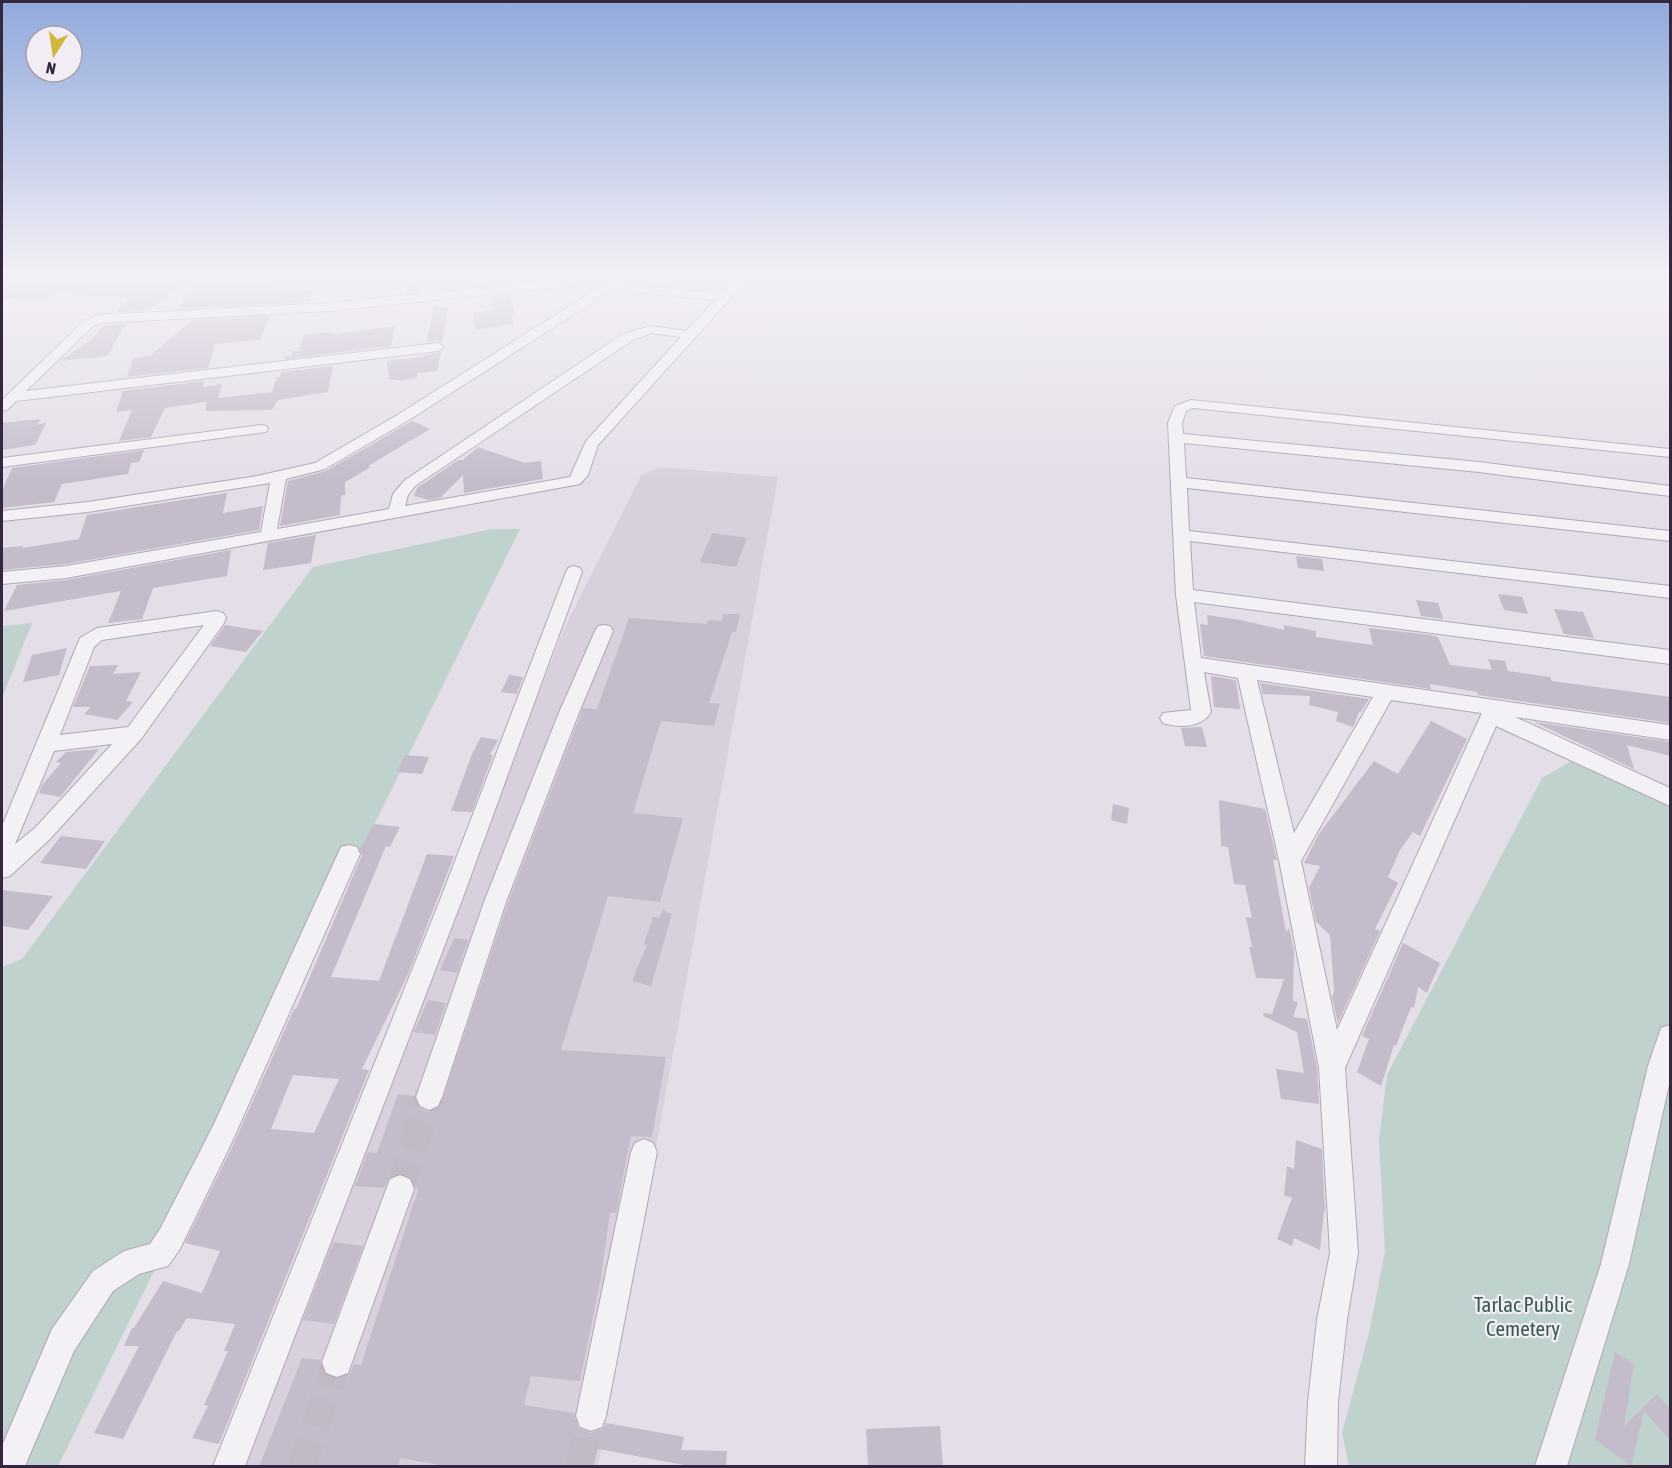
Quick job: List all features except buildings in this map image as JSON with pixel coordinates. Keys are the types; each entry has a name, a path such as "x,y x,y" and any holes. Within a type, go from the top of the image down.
{"street":[{"path":"6,402 66,345"},
{"path":"2,516 88,507 279,476 320,466 404,417 518,345"},
{"path":"395,514 401,494 410,483 617,345"},
{"path":"2,578 66,572 575,480 580,476 591,444 681,345"},
{"path":"6,402 438,347"},
{"path":"1170,718 1192,718 1201,712 1185,595 1175,423 1180,409 1191,404 1671,453"},
{"path":"2,464 261,429"},
{"path":"1176,438 1479,467 1669,493"},
{"path":"268,537 279,476"},
{"path":"1179,482 1671,536"},
{"path":"1182,535 1671,592"},
{"path":"229,1467 443,922 574,572"},
{"path":"1185,595 1671,657"},
{"path":"2,850 90,638 97,634 217,617 218,620 134,734 42,834 2,870"},
{"path":"429,1097 495,902 567,715 604,631"},
{"path":"1193,664 1386,692 1491,711 1671,732"},
{"path":"1246,672 1290,860 1332,1068 1344,1253 1328,1355 1323,1402 1321,1467"},
{"path":"1290,860 1386,692"},
{"path":"1491,711 1671,798"},
{"path":"1332,1068 1491,711"},
{"path":"47,744 134,734"},
{"path":"9,1467 63,1340 103,1281 134,1261 158,1256 170,1239 222,1136 349,854"},
{"path":"1551,1467 1616,1264 1661,1066 1671,1037"},
{"path":"591,1416 644,1152"},
{"path":"338,1362 400,1189"}],"shaded area":[{"path":"660,467 778,477 598,1466 234,1466 564,629 641,476"}],"green space":[{"path":"492,529 520,529 58,1466 2,1466 2,967 22,959 313,567"},
{"path":"32,623 2,698 2,626"},
{"name":"Tarlac Public Cemetery","path":"1578,757 1670,801 1670,1466 1349,1466 1342,1433 1369,1333 1385,1252 1379,1140 1387,1075 1542,778"}],"tunnel":[{"path":"400,1189 429,1097"},
{"path":"302,1466 337,1362"},
{"path":"579,1466 591,1416"}]}
